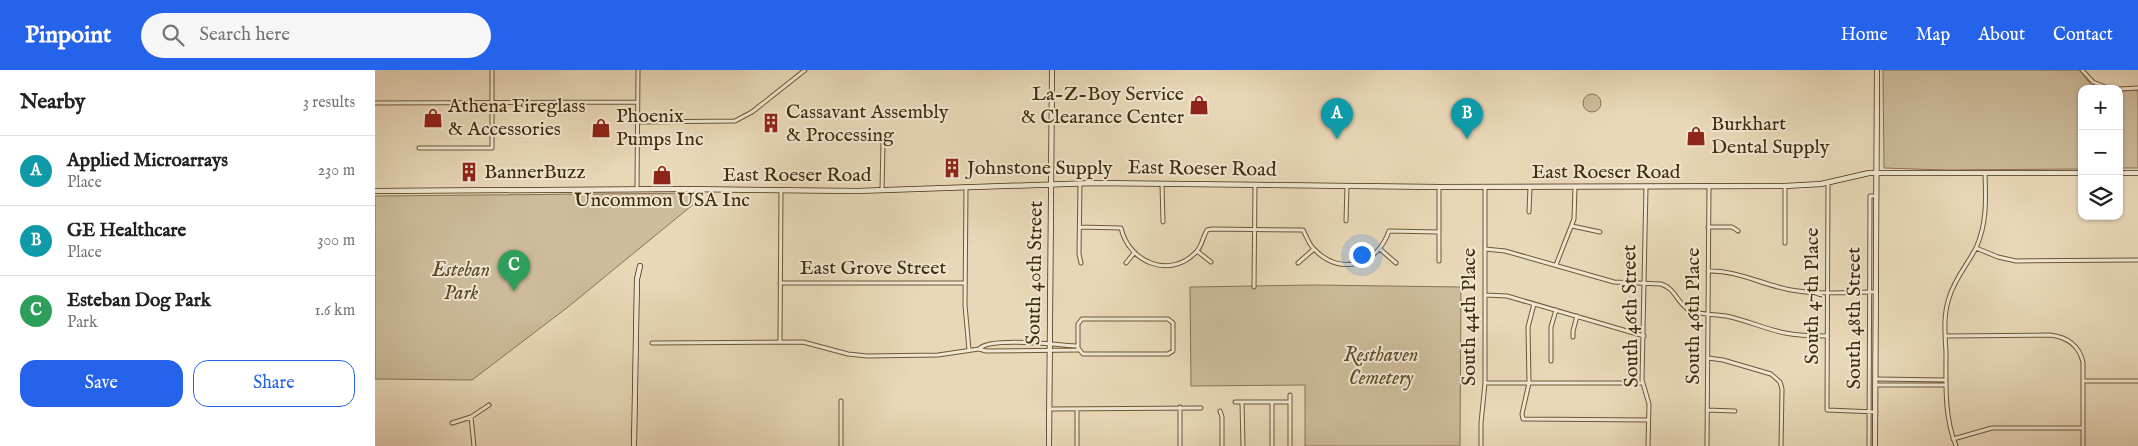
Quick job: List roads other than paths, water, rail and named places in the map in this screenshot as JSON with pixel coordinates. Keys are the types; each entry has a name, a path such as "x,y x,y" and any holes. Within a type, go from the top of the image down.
{"street":[{"path":"419,148 492,148 493,70"},
{"path":"637,190 638,70"},
{"path":"638,122 735,121 752,112 805,70"},
{"name":"South 40th Street","path":"1049,446 1052,70"},
{"name":"South 48th Street","path":"1875,446 1877,70"},
{"path":"2082,70 2093,82 2100,85"},
{"path":"2123,89 2138,88"},
{"path":"375,103 638,102"},
{"path":"879,134 883,142 882,191"},
{"name":"East Roeser Road","path":"375,191 882,191 1080,184 1439,187 1785,186 1828,183 1857,175 1877,173 2078,173"},
{"path":"1956,446 1948,416 1946,310 1954,284 1976,248 1982,231 1985,214 1985,173"},
{"path":"2123,173 2138,173"},
{"name":"South 47th Place","path":"1828,183 1827,410 1869,412"},
{"path":"1080,184 1079,254 1081,263"},
{"path":"1162,184 1163,222"},
{"path":"1254,287 1255,185"},
{"path":"1346,221 1347,186"},
{"name":"South 46th Street","path":"1645,186 1643,382 1649,404 1648,446"},
{"name":"South 46th Place","path":"1707,446 1709,186"},
{"path":"1785,186 1785,243"},
{"path":"1439,187 1439,261"},
{"name":"South 44th Place","path":"1481,446 1485,384 1485,187"},
{"path":"1529,212 1530,187"},
{"path":"1556,265 1572,226 1575,212 1575,187"},
{"path":"966,188 965,323 969,350"},
{"path":"780,341 781,191"},
{"name":"South 48th Street","path":"1869,446 1870,196 1876,196"},
{"path":"1572,226 1600,232"},
{"path":"1080,227 1121,228 1124,239 1134,254 1143,260 1159,266 1175,265 1188,259 1197,251 1207,230 1303,230 1314,249 1322,257 1335,263 1349,265 1363,262 1380,249 1389,231 1439,232"},
{"path":"1708,227 1732,227 1737,231"},
{"path":"1976,248 1989,254 2016,261 2138,260"},
{"path":"1298,263 1314,249"},
{"path":"1380,249 1396,263"},
{"path":"1485,249 1505,251 1614,282 1668,286 1683,305 1690,310 1727,316 1786,333 1802,336 1827,336"},
{"path":"1197,251 1211,262"},
{"path":"1126,263 1134,254"},
{"path":"634,446 637,279 640,266"},
{"path":"1708,271 1727,271 1806,293 1876,292"},
{"name":"East Grove Street","path":"780,283 965,283"},
{"path":"1485,295 1507,296 1644,336"},
{"path":"1534,304 1528,327 1529,383 1522,414 1523,420 1648,420"},
{"path":"1551,361 1551,327 1556,310"},
{"path":"1573,337 1577,316"},
{"path":"979,349 984,345 999,343 1079,349 1171,353 1174,347 1174,327 1171,320 1079,320 1079,349"},
{"path":"1945,336 2050,336 2063,338 2073,344 2081,357 2083,446"},
{"path":"652,343 803,342 848,354 867,356 938,356 979,349 986,351 1050,347"},
{"path":"1707,358 1723,360 1771,374 1781,382 1781,446"},
{"path":"1876,382 1946,380"},
{"path":"2083,382 2138,381"},
{"path":"1485,384 1643,382"},
{"path":"1876,382 1946,385"},
{"path":"1289,446 1290,394"},
{"path":"841,401 841,446"},
{"path":"1235,402 1290,402"},
{"path":"1242,402 1243,446"},
{"path":"1272,402 1272,446"},
{"path":"452,423 471,416 489,406"},
{"path":"1180,407 1180,446"},
{"path":"1077,408 1077,446"},
{"path":"1049,409 1201,408"},
{"path":"1707,410 1735,411"},
{"path":"1220,411 1222,417 1222,446"},
{"path":"1869,412 1876,412"},
{"path":"471,416 473,446"},
{"path":"1953,439 1992,428 2083,428"}],"place":[{"name":"La-Z-Boy Service & Clearance Center","path":"1199,105"},
{"name":"Athena Fireglass & Accessories","path":"433,118"},
{"name":"Cassavant Assembly & Processing","path":"771,123"},
{"name":"Phoenix Pumps Inc","path":"601,128"},
{"name":"Burkhart Dental Supply","path":"1696,136"},
{"name":"Applied Microarrays","path":"1337,139"},
{"name":"GE Healthcare","path":"1467,139"},
{"name":"Johnstone Supply","path":"952,168"},
{"name":"BannerBuzz","path":"469,172"},
{"name":"Uncommon USA Inc","path":"662,175"},
{"name":"Esteban Dog Park","path":"514,291"}],"park label":[{"name":"Esteban Park","path":"461,282"},
{"name":"Resthaven Cemetery","path":"1381,366"}]}
